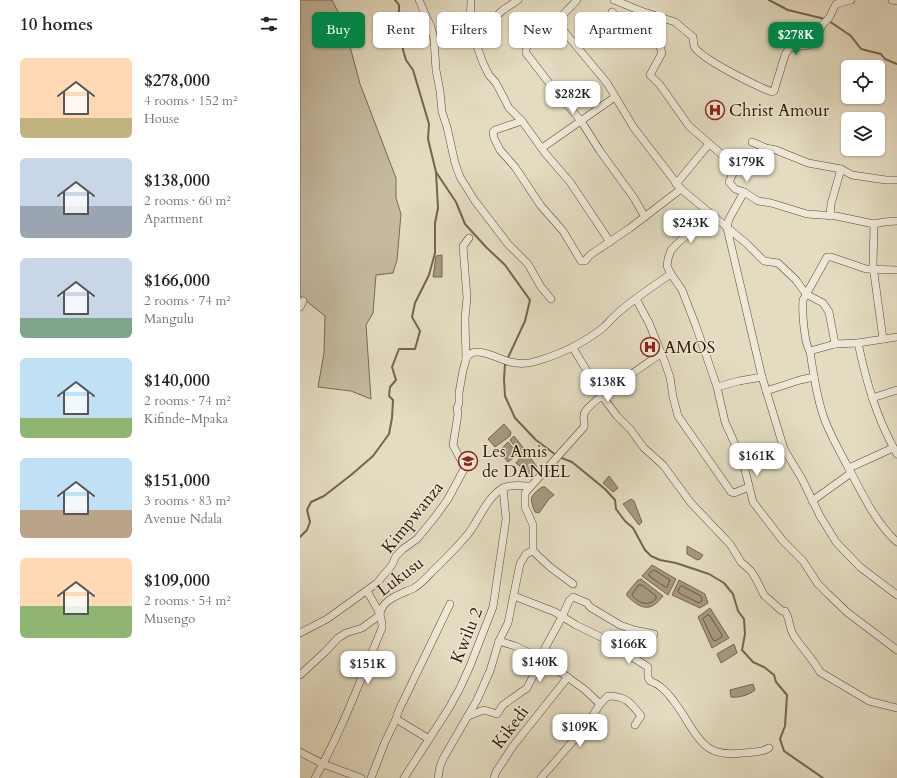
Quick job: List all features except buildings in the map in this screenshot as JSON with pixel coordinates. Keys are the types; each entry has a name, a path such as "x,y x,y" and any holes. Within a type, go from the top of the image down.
{"street":[{"path":"419,0 431,27 434,39 436,70 442,112 460,177 475,201 508,244 528,264 541,287 551,299"},
{"path":"471,0 471,12"},
{"path":"501,12 518,0"},
{"path":"566,12 577,0"},
{"path":"614,0 675,22 694,37 694,46 698,51 743,79 772,92 774,91 787,50 789,48 809,45 812,43 823,24 828,20 836,4 851,0"},
{"path":"892,0 897,1"},
{"path":"567,35 607,83 634,128 676,184 764,260 778,264 796,280 806,294 823,303 830,312 835,344"},
{"path":"478,48 489,75 496,83 509,108 522,121 570,182 610,242"},
{"path":"526,48 526,53 581,121 600,151 634,198 645,217"},
{"path":"660,48 662,52 650,75 660,85 688,126 736,167 730,180 730,184 735,189 744,192 758,201 771,203 807,214 830,216 874,224 897,221"},
{"path":"542,148 615,98"},
{"path":"522,121 495,130 493,132 494,138 500,150 515,166 541,206 567,236 580,260 585,261 590,255 645,217 681,189"},
{"path":"752,142 808,163 841,169 852,175 886,180 897,180"},
{"path":"676,184 709,144"},
{"path":"830,216 831,204 841,169"},
{"path":"744,192 729,219 727,228 762,377 784,449 836,542 860,567 897,595"},
{"path":"712,215 671,250 667,263 671,274 685,296 708,359 717,386 725,422 743,462 753,502 783,541 803,561 818,584 848,613 897,650"},
{"path":"874,224 874,269 882,339"},
{"name":"Kimpwanza","path":"300,634 327,619 377,583 392,565 396,556 417,539 436,517 465,468 453,445 458,414 457,408 459,403 459,393 466,360 466,298 463,246 469,238"},
{"path":"897,270 866,269 829,257 826,259 806,294 802,306 805,337 810,351 814,377 823,414 833,440 871,509 889,534 897,542"},
{"path":"466,360 468,355 472,352 483,352 509,361 524,364 536,362 573,348 604,326 618,312 671,274"},
{"path":"636,299 649,323 662,353 670,377 678,416 731,492 734,493 749,487"},
{"path":"810,351 835,344 858,343 897,337"},
{"path":"812,501 850,471 895,451 885,432 872,398 858,343"},
{"path":"573,348 602,396 644,448 663,465 691,503 730,544 742,562 751,571 764,596 782,611 785,611 793,634 820,672 869,701 897,708"},
{"path":"573,584 550,567 533,551 532,522 525,505 525,493 584,427 583,416 586,410 602,396 662,353"},
{"path":"717,386 762,377"},
{"path":"766,391 814,377"},
{"path":"872,398 897,390"},
{"path":"503,488 509,486 530,486"},
{"name":"Lukusu","path":"300,675 338,638 346,633 362,628 380,615 380,611 387,602 397,595 414,587 444,560 469,533 485,507 496,493 503,488"},
{"name":"Kwilu 2","path":"404,778 449,708 460,688 493,608 506,519 503,488"},
{"path":"438,778 440,766 477,700 490,671 499,641 508,623 520,564 526,554 533,551"},
{"path":"315,778 348,711 382,628 380,615 366,591"},
{"path":"514,596 548,609 562,618 609,641 648,667 648,677 650,681 656,682 669,694 687,720 697,738 712,750 732,754 760,752 769,748"},
{"path":"468,716 484,710 497,714 503,705 526,688 542,659 545,648 562,618 569,601 573,597 587,603 590,607 620,625 634,630 654,634"},
{"path":"371,778 398,712 450,604"},
{"path":"499,641 515,646 542,659 584,689 600,704"},
{"name":"Kikedi","path":"494,778 496,772 513,746 568,677"},
{"path":"541,778 551,764 586,726 600,704 608,696 618,696 629,702 640,716 635,725"},
{"path":"396,719 429,739"},
{"path":"300,752 323,764 361,778"}],"shaded area":[{"path":"300,0 332,0 338,12 312,12 312,48 350,48 360,84 396,178 396,198 401,214 397,260 393,273 376,275 373,313 366,325 371,399 351,391 318,387 324,353 325,316 300,296"}],"water":[{"path":"442,255 442,277 433,277 436,256"},
{"path":"504,424 511,432 510,436 495,447 488,439"},
{"path":"514,436 525,450 521,454 510,440"},
{"path":"508,442 518,454 508,462 499,451"},
{"path":"527,453 537,467 529,474 516,463"},
{"path":"609,476 618,488 613,492 603,483"},
{"path":"542,487 545,487 554,495 549,499 539,513 535,512 531,500 533,495"},
{"path":"631,499 634,501 642,522 639,525 623,504"},
{"path":"687,546 703,555 700,559 697,560 687,554"},
{"path":"652,565 676,579 668,595 642,576"},
{"path":"641,579 663,596 650,607 641,606 627,596 627,593 638,580"},
{"path":"679,580 705,594 708,603 700,608 672,595"},
{"path":"710,608 729,638 712,648 698,617"},
{"path":"734,644 737,653 721,663 717,654"},
{"path":"753,684 755,690 753,692 741,697 731,697 730,690"}],"waterway":[{"path":"300,537 307,530 310,522 307,510 311,502 324,496 373,456 389,434 393,400 389,396 390,387 396,380 392,367 399,349 415,349 420,331 412,317 415,303 429,275 435,253 435,223 438,208 436,172 428,139 429,124 413,70 406,60 403,50 399,5 395,0"},
{"path":"769,0 788,10 825,19"},
{"path":"829,21 851,36 861,49 881,54 885,59 897,64"},
{"path":"436,172 456,202 465,224 505,265 530,300 525,321 505,364 505,396 515,418 536,440 556,455"},
{"path":"559,457 572,462 605,489 615,500 616,509 625,521 633,528 645,550 651,556 709,574 724,583 733,594 738,611 744,619 745,634 742,650 753,662 764,667 774,675 776,682 787,695 785,726 780,739 784,751 823,778"}],"place":[{"name":"Christ Amour","path":"715,110"},
{"name":"AMOS","path":"650,347"},
{"name":"Les Amis de DANIEL","path":"468,461"}]}
